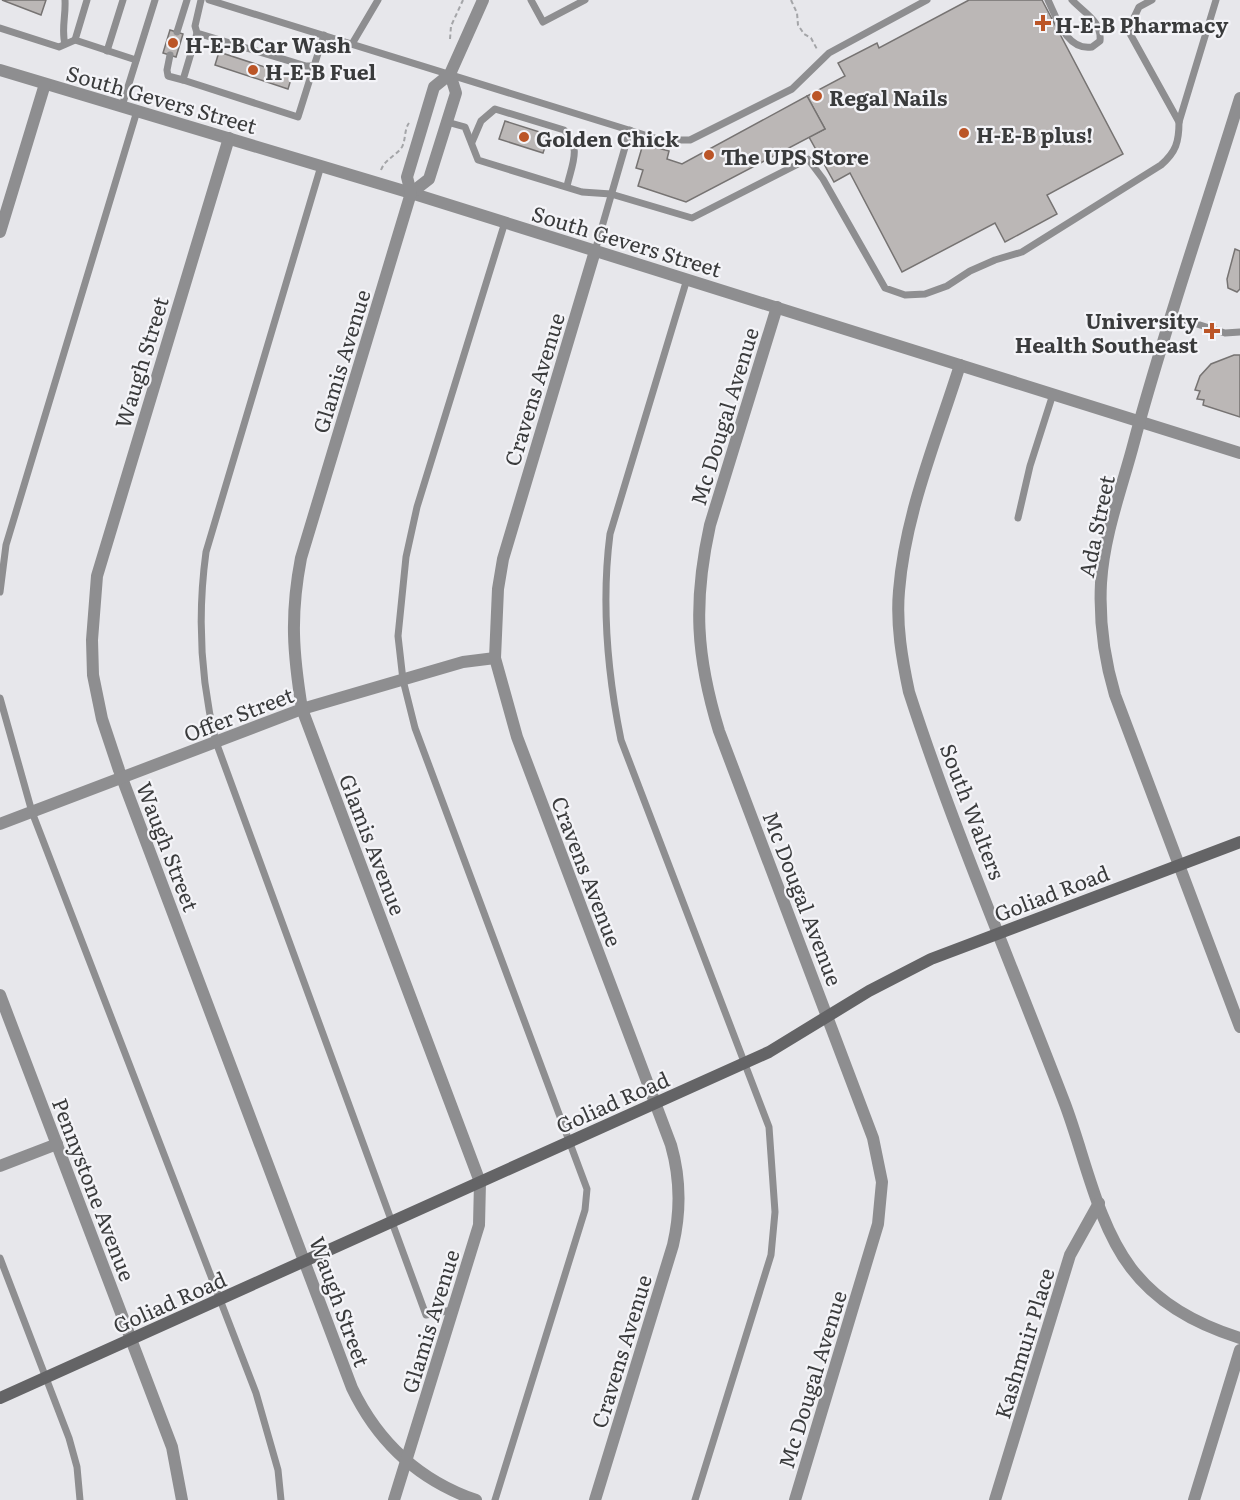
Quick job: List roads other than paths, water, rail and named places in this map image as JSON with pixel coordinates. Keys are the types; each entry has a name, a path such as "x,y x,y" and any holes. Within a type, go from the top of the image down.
{"main road":[{"name":"Goliad Road","path":"0,1398 742,1064 801,1034 905,971 999,932 1240,842"}],"street":[{"path":"450,74 456,93 429,179 411,193 407,177 434,87 450,74 483,0"},
{"name":"South Gevers Street","path":"0,70 505,222 1240,453"},
{"path":"0,232 45,84"},
{"name":"Ada Street","path":"1240,98 1140,421 1104,557 1100,610 1102,639 1115,695 1240,1027"},
{"name":"Waugh Street","path":"228,138 97,576 92,640 93,675 102,718 123,778 352,1388 365,1414 405,1463 444,1486 476,1500"},
{"name":"Glamis Avenue","path":"394,1500 478,1226 480,1182 302,710 293,648 292,618 299,568 411,193"},
{"name":"Cravens Avenue","path":"595,251 503,559 498,589 495,658 517,737 675,1161 680,1197 678,1223 595,1500"},
{"name":"Mc Dougal Avenue","path":"777,307 710,525 703,559 698,627 705,687 719,731 878,1152 882,1197 874,1240 795,1500"},
{"name":"South Walters","path":"960,364 909,528 899,594 899,627 909,692 919,724 1078,1137 1099,1203 1121,1254 1156,1295 1200,1324 1240,1338"},
{"name":"Offer Street","path":"0,824 302,710 463,662 495,658"},
{"name":"Pennystone Avenue","path":"0,995 172,1447 182,1500"},
{"path":"0,1166 57,1144"},
{"name":"Kashmuir Place","path":"995,1500 1070,1255 1099,1203"},
{"path":"1194,1500 1240,1350"}],"lane":[{"path":"65,0 66,15 62,33 65,44"},
{"path":"75,40 87,0"},
{"path":"107,51 123,0"},
{"path":"122,106 155,0"},
{"path":"177,32 187,0"},
{"path":"183,80 198,33 195,26 201,0"},
{"path":"209,0 661,140 690,140 792,89 824,58 927,0"},
{"path":"237,0 238,9"},
{"path":"352,44 378,0"},
{"path":"531,0 543,22 585,0"},
{"path":"1048,0 1064,32 1073,43 1078,46 1092,47 1100,40 1101,32 1096,23 1072,0"},
{"path":"1152,0 1139,7 1128,30 1179,122"},
{"path":"447,122 465,127 478,160 582,192 611,194 692,219 808,159 819,172 885,288 905,295 925,294 947,286 995,260 1022,252 1161,165 1174,153 1179,138 1179,122 1216,0"},
{"path":"0,28 59,47 75,40 136,60"},
{"path":"198,33 306,66 314,66"},
{"path":"170,55 166,70 168,76 298,117 324,35"},
{"path":"472,142 481,121 495,109 564,130 572,138 576,149 567,186"},
{"path":"0,592 6,545 137,111"},
{"path":"595,251 630,130"},
{"path":"321,166 206,552 200,596 200,648 205,699 216,742 426,1314 452,1310"},
{"path":"495,1500 585,1210 586,1189 416,728 403,680 398,636 406,557 417,507 505,222"},
{"path":"687,279 610,534 604,576 605,634 612,696 621,740 742,1064 769,1127 775,1212 771,1255 695,1500"},
{"path":"1172,316 1225,333 1240,332"},
{"path":"1018,518 1030,466 1053,394"},
{"path":"0,698 32,812 263,1414 278,1470 281,1500"},
{"path":"0,1258 69,1438 76,1467 80,1500"}],"place":[{"name":"H-E-B Pharmacy","path":"1043,23"},
{"name":"H-E-B Car Wash","path":"173,43"},
{"name":"H-E-B Fuel","path":"253,70"},
{"name":"Regal Nails","path":"817,96"},
{"name":"H-E-B plus!","path":"964,133"},
{"name":"Golden Chick","path":"524,137"},
{"name":"The UPS Store","path":"709,155"},
{"name":"University Health Southeast","path":"1212,331"}]}
